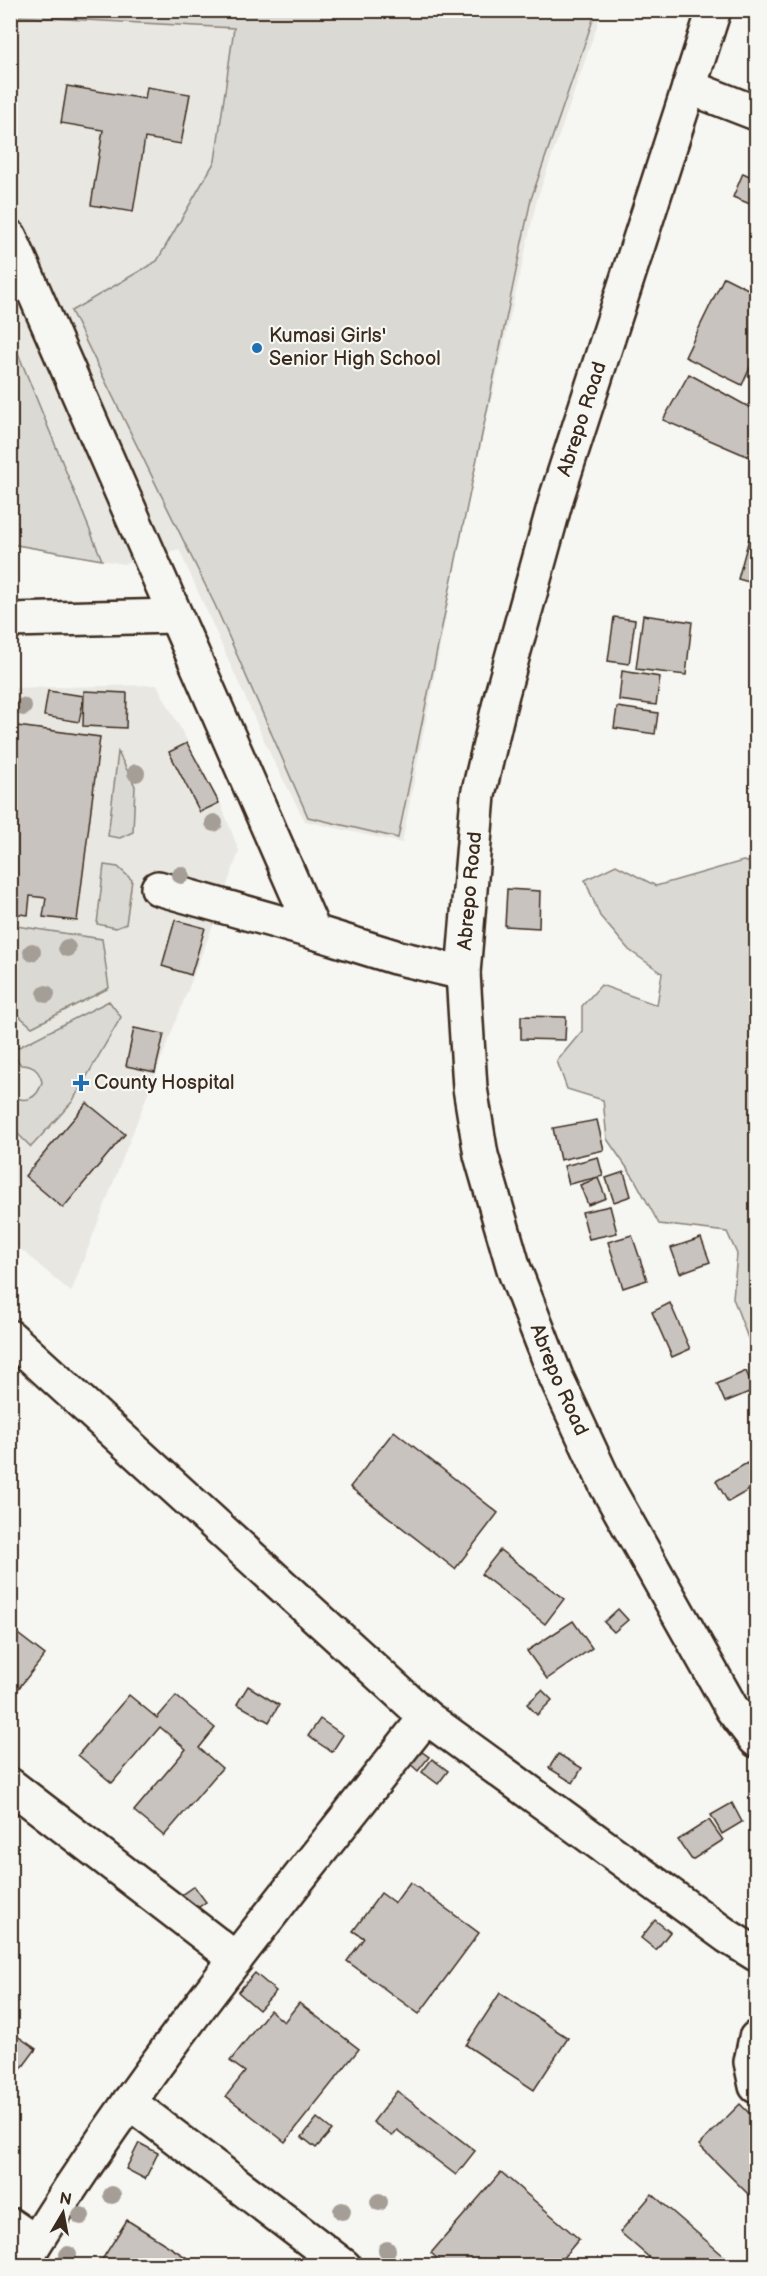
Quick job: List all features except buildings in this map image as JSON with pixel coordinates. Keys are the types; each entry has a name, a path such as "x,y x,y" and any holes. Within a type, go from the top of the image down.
{"street":[{"name":"Abrepo Road","path":"714,10 557,496 502,694 478,795 463,973 470,1088 481,1155 514,1269 556,1377 607,1487 732,1709 756,1740"},
{"path":"689,87 756,113"},
{"path":"10,237 314,932"},
{"path":"10,620 175,616"},
{"path":"158,888 395,957 463,973"},
{"path":"10,1337 426,1717 718,1929 756,1954"},
{"path":"22,2244 236,1959 426,1717"},
{"path":"10,1785 236,1959"},
{"path":"756,2038 751,2062 756,2086"},
{"path":"129,2102 344,2265"}],"shaded area":[{"name":"Kumasi Girls' Senior High School","path":"10,11 602,11 537,199 469,497 402,843 305,821 273,760 179,549 124,564 11,544"},
{"name":"Kumasi Girls' Senior High School","path":"10,11 596,11 531,199 398,838 308,817 215,605 71,311 157,261 215,161 234,28 11,16"},
{"path":"11,336 102,560 11,544"},
{"name":"County Hospital","path":"157,685 220,802 239,851 213,925 71,1292 11,1241 10,688"},
{"path":"118,752 135,786 133,832 120,838 108,836"},
{"path":"743,861 756,864 756,1353 752,1349 733,1298 737,1254 727,1232 659,1224 634,1178 607,1139 603,1100 567,1089 557,1061 582,1031 582,1006 601,985 657,1005 662,973 629,950 600,916 585,880 616,865 656,886"},
{"path":"104,865 118,867 132,880 126,924 116,928 97,924"},
{"path":"10,925 102,939 109,988 32,1027 11,1009"},
{"path":"109,1001 121,1017 72,1102 31,1147 11,1127 11,1093 21,1099 30,1098 40,1088 42,1082 35,1069 21,1065 11,1051"}],"place":[{"name":"Kumasi Girls' Senior High School","path":"257,348"},
{"name":"County Hospital","path":"81,1083"}]}
